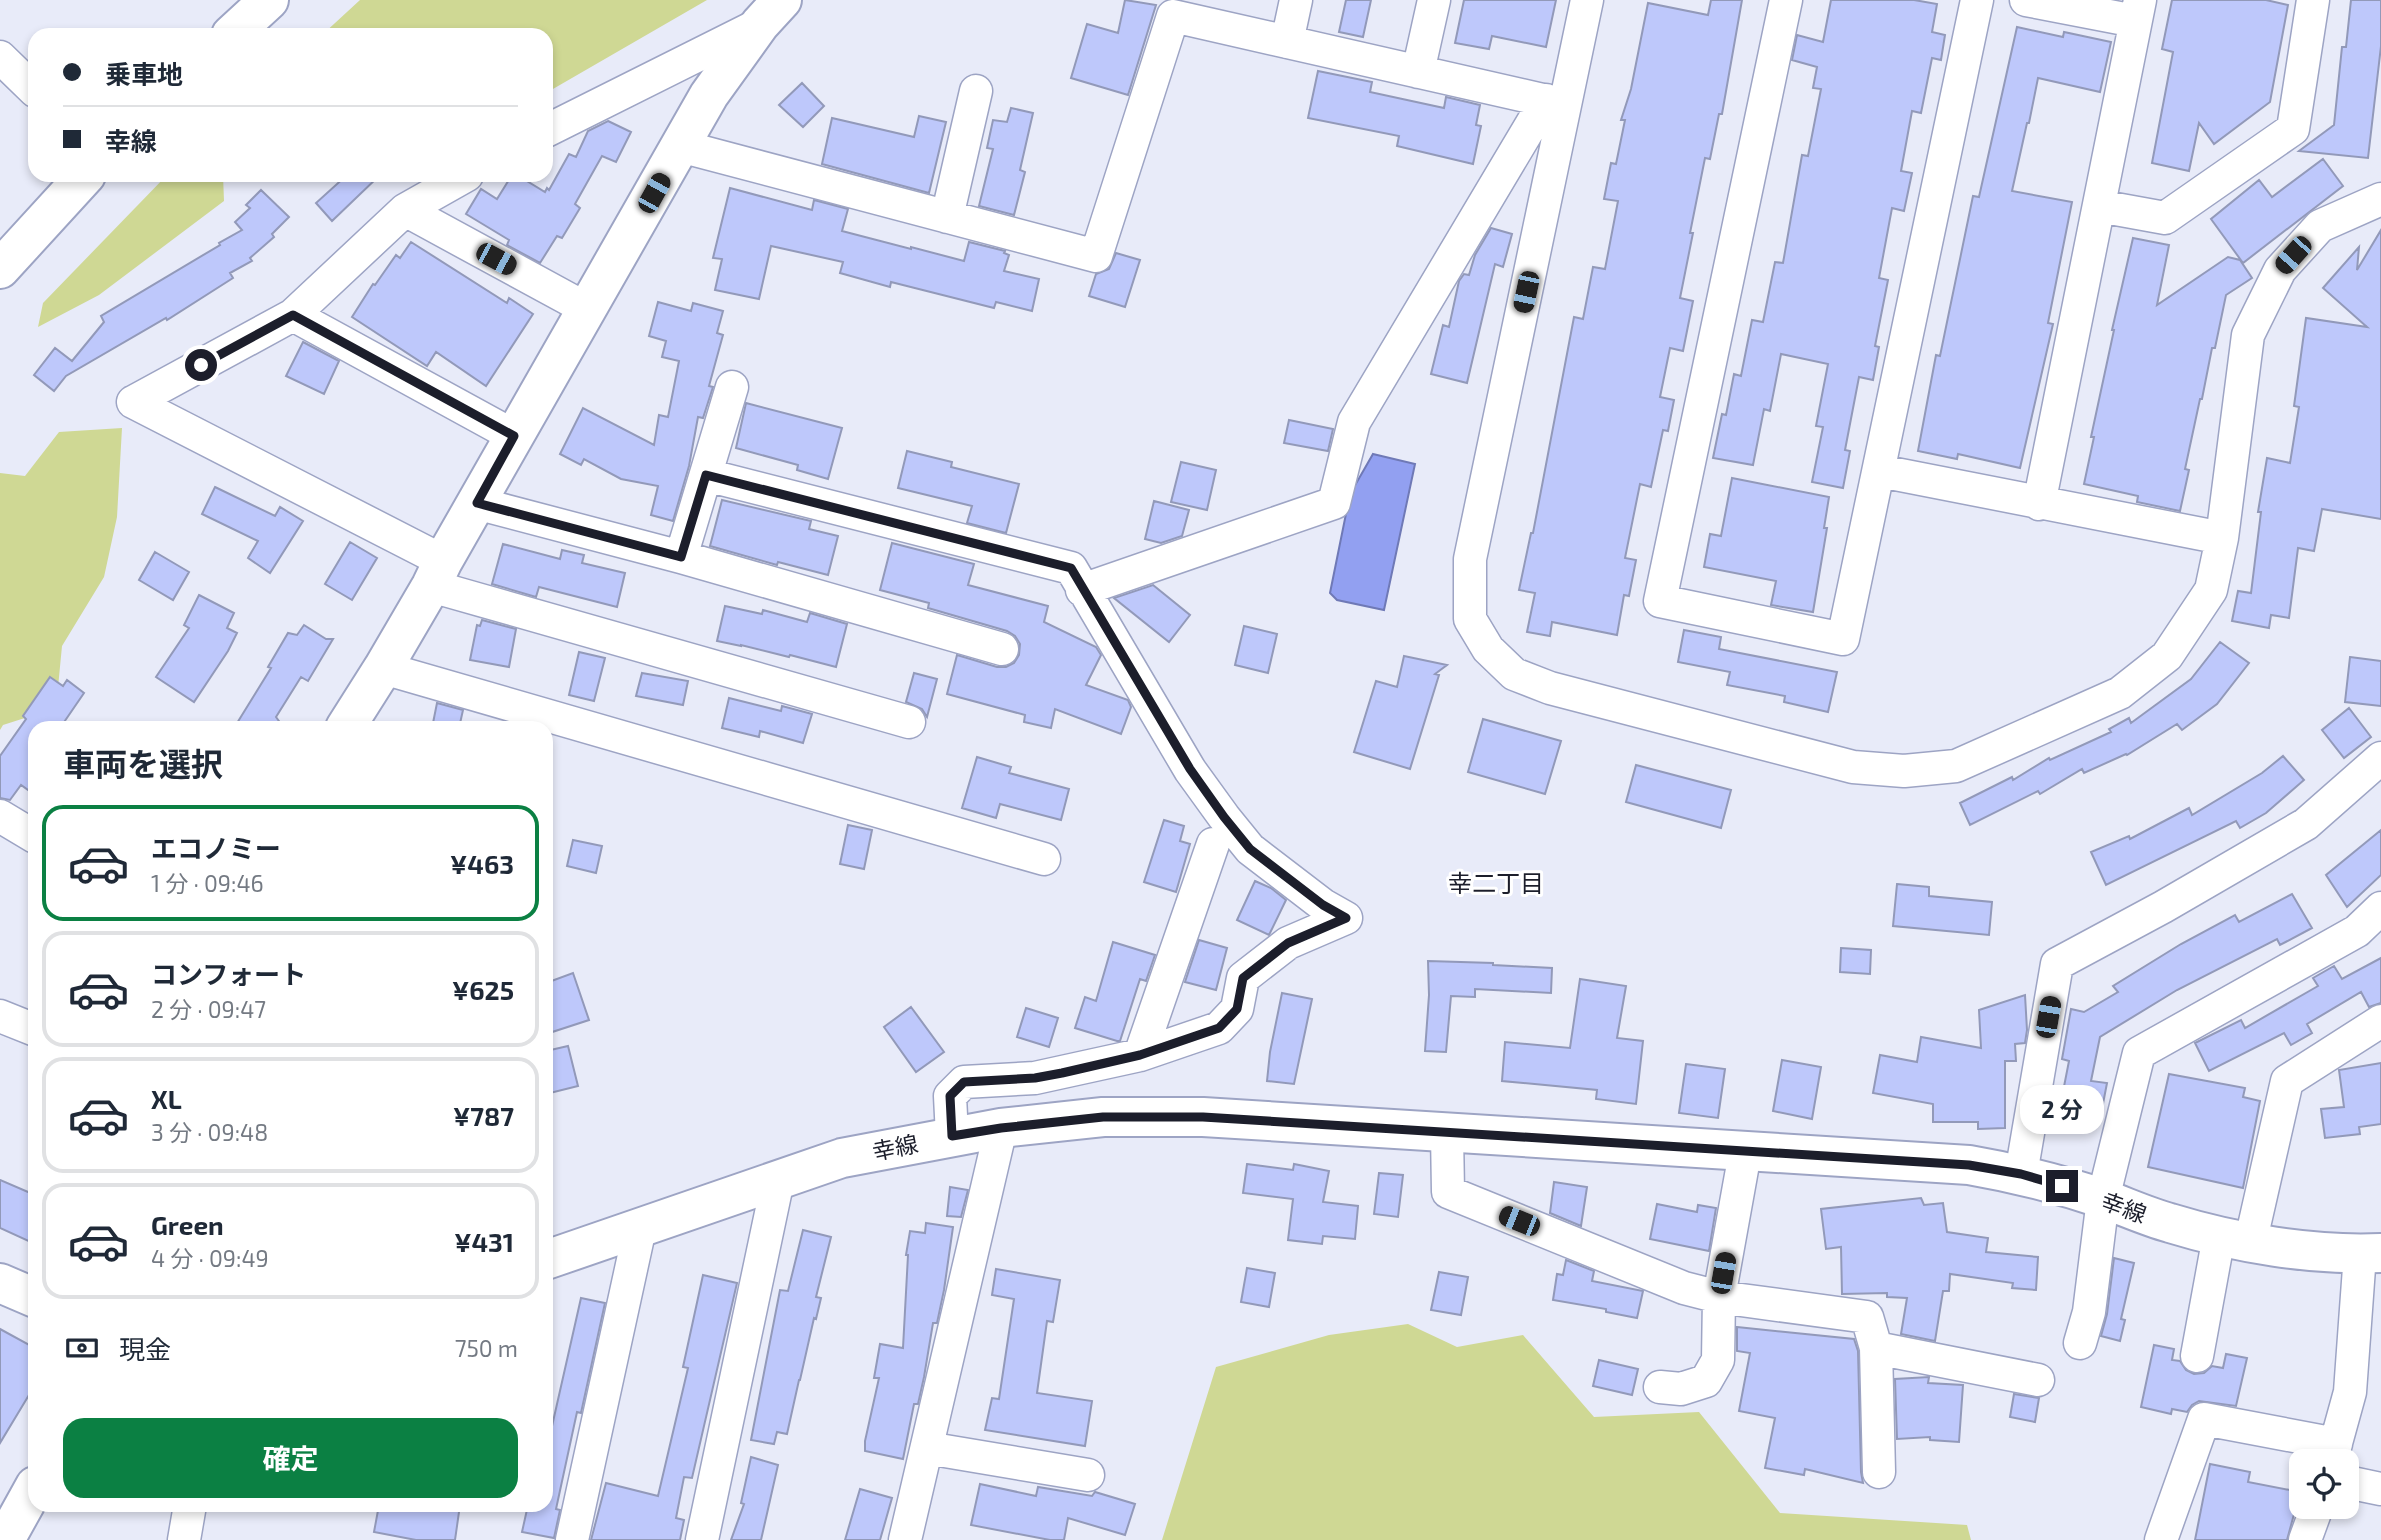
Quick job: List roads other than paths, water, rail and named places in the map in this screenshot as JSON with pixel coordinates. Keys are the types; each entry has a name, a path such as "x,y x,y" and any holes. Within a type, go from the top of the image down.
{"street":[{"path":"239,28 268,0"},
{"path":"1287,42 1296,0"},
{"path":"1418,72 1434,0"},
{"path":"1587,0 1555,102 1470,559 1470,619 1488,649 1514,674 1550,688 1853,767 1904,771 1956,766 2120,693 2167,656 2211,590 2222,538 2249,335 2280,270 2320,226 2381,199"},
{"path":"1786,0 1660,601 1843,639 1977,0"},
{"path":"2026,0 2137,10 2039,504"},
{"path":"2099,206 2165,218 2293,129 2313,0"},
{"path":"553,127 771,12"},
{"path":"349,721 437,574 709,95 771,12"},
{"path":"680,146 1096,256 1173,16 1555,102"},
{"path":"0,57 28,84"},
{"path":"947,217 976,91"},
{"path":"1082,590 1334,503 1354,422 1555,102"},
{"path":"0,270 80,182"},
{"path":"455,182 405,210 293,315 133,402 437,574 909,722"},
{"path":"405,210 587,309"},
{"path":"293,315 514,436"},
{"path":"681,557 732,387"},
{"path":"1880,471 2222,538"},
{"path":"706,475 1071,568 1190,769 1250,849 1323,905 1346,918 1288,943 1243,978 1237,1009 1219,1028 1140,1055 1035,1078 964,1082 950,1096 952,1136"},
{"path":"477,503 681,557 1002,649"},
{"path":"383,668 1044,859"},
{"path":"2021,1174 2057,964 2163,907 2306,824 2381,758"},
{"path":"0,816 28,833"},
{"path":"1140,1055 1213,844"},
{"path":"2080,1343 2089,1312 2103,1199 2139,1053 2357,931 2381,908"},
{"path":"0,1016 28,1027"},
{"path":"2197,1356 2287,1081 2381,1021"},
{"name":"幸線","path":"553,1258 842,1158 1001,1128 1103,1117 1203,1117 1969,1165 2021,1174 2169,1223 2234,1240 2370,1254"},
{"path":"905,1540 1001,1128"},
{"path":"1447,1133 1448,1192 1684,1288 1719,1297 1867,1317 1876,1348 1880,1472"},
{"path":"1660,1388 1681,1389 1706,1381 1718,1360 1719,1297 1745,1153"},
{"path":"702,1540 778,1180"},
{"path":"572,1540 640,1228"},
{"path":"2334,1449 2350,1392 2370,1254"},
{"path":"0,1283 28,1295"},
{"path":"1876,1348 2038,1380"},
{"path":"2161,1540 2204,1419 2318,1449"},
{"path":"927,1448 1088,1475"},
{"path":"2359,1484 2381,1489"},
{"path":"5,1540 28,1499"},
{"path":"184,1540 189,1512"},
{"path":"2305,1540 2313,1519"}],"water":[{"path":"1373,454 1415,464 1384,610 1337,600 1330,593 1350,494"}],"district":[{"name":"幸二丁目","path":"1496,882"}]}
